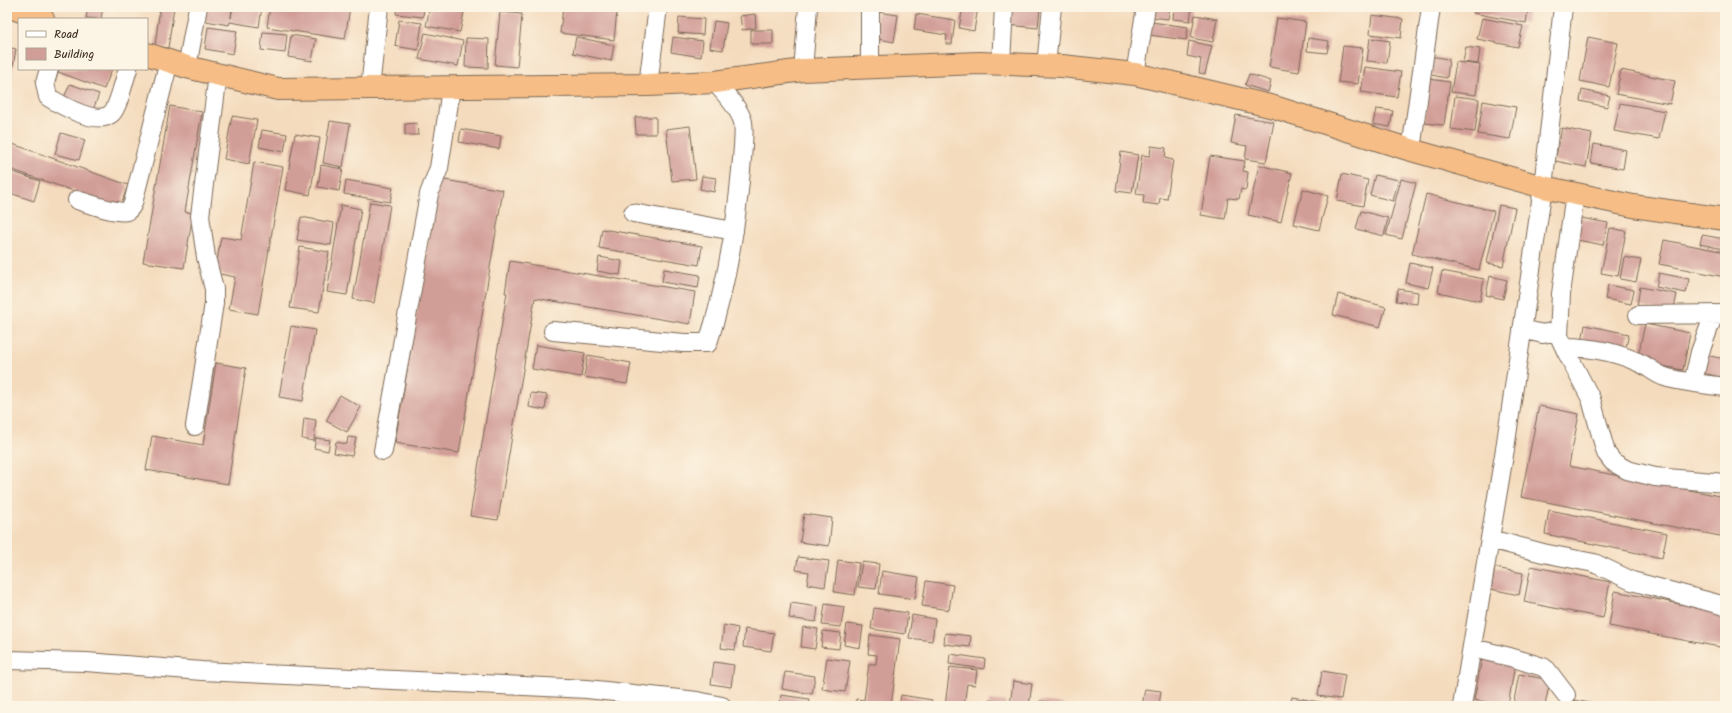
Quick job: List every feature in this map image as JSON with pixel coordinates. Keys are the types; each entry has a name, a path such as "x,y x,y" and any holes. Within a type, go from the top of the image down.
{"highway":[{"path":"10,7 40,18"},
{"path":"148,54 178,64 278,89 648,85 715,82 803,70 980,63 1046,65 1135,74 1274,107 1411,150 1543,187 1633,206 1725,219"}],"street":[{"path":"77,200 119,211 127,211 130,208 133,203 198,7"},
{"path":"370,88 379,7"},
{"path":"648,85 658,7"},
{"path":"803,70 808,7"},
{"path":"870,7 870,68"},
{"path":"1001,63 1004,7"},
{"path":"1046,65 1052,7"},
{"path":"1135,74 1146,7"},
{"path":"1411,150 1431,7"},
{"path":"1462,706 1490,539 1543,187 1563,7"},
{"path":"49,70 45,83 48,97 64,107 84,115 105,117 111,114 115,108 128,70"},
{"path":"195,426 214,303 214,289 206,257 200,216 218,74"},
{"path":"553,331 684,343 708,343 721,297 734,231 743,157 742,122 735,107 715,82"},
{"path":"383,450 429,194 439,168 450,103 450,87"},
{"path":"1575,194 1561,294 1559,330 1564,347 1591,399 1606,453 1613,462 1627,470 1655,477 1725,482"},
{"path":"633,213 734,231"},
{"path":"1638,316 1720,314 1700,352 1693,382"},
{"path":"1522,329 1543,334 1559,330"},
{"path":"1564,347 1590,348 1615,353 1642,364 1656,374 1725,387"},
{"path":"1490,539 1543,553 1594,563 1632,581 1725,606"},
{"path":"1472,648 1543,667 1566,695"},
{"path":"7,660 86,662 202,671 587,689 697,701 722,706"}],"building":[{"path":"88,7 103,7 101,18 86,18"},
{"path":"111,7 132,7 131,11"},
{"path":"160,7 174,7 168,48 155,46"},
{"path":"207,7 232,7 231,18 233,7 262,7 259,27 230,22 229,25 205,21"},
{"path":"270,7 350,7 345,39 267,27"},
{"path":"397,7 424,7 423,17 396,14"},
{"path":"430,7 465,7 460,32 426,26"},
{"path":"563,7 590,7 617,11 614,40 560,33"},
{"path":"963,7 978,7 974,31 959,28"},
{"path":"1010,7 1040,8 1038,28 1008,25"},
{"path":"1152,7 1170,7 1168,19 1151,17"},
{"path":"1174,7 1192,7 1190,21 1173,19"},
{"path":"1474,7 1518,7 1518,9 1528,10 1526,23 1473,13"},
{"path":"500,12 522,14 517,67 495,65"},
{"path":"878,12 898,15 894,42 873,38"},
{"path":"755,14 756,28 742,30 740,16"},
{"path":"916,14 955,20 952,44 946,44 947,35 914,30"},
{"path":"1195,15 1217,19 1213,42 1191,38"},
{"path":"1372,15 1403,19 1401,38 1370,34"},
{"path":"679,17 704,19 703,35 678,33"},
{"path":"1277,18 1306,22 1299,72 1269,67"},
{"path":"1482,18 1523,26 1518,47 1477,39"},
{"path":"399,20 422,23 418,50 395,46"},
{"path":"714,21 727,23 723,50 710,48"},
{"path":"1151,22 1188,27 1186,40 1149,35"},
{"path":"208,27 237,31 233,54 205,49"},
{"path":"751,30 773,30 773,44 751,44"},
{"path":"263,32 287,34 285,53 261,50"},
{"path":"425,33 463,41 458,66 419,59"},
{"path":"291,35 316,39 312,61 288,57"},
{"path":"576,37 614,45 611,61 573,53"},
{"path":"673,37 703,41 701,57 671,52"},
{"path":"1588,37 1618,43 1609,87 1580,81"},
{"path":"466,38 489,39 488,68 465,67"},
{"path":"1308,38 1329,41 1327,53 1307,51"},
{"path":"1370,38 1390,41 1387,63 1367,61"},
{"path":"1189,41 1212,46 1205,74 1199,73 1201,59 1187,56"},
{"path":"1343,46 1363,48 1358,84 1338,82"},
{"path":"7,47 16,49 8,95 7,95"},
{"path":"1466,47 1480,49 1478,64 1463,62"},
{"path":"1429,56 1449,59 1447,78 1426,74"},
{"path":"1456,62 1480,65 1476,95 1451,92"},
{"path":"1365,67 1401,72 1397,97 1361,92"},
{"path":"59,70 112,70 104,89 58,72"},
{"path":"1621,70 1675,81 1670,104 1616,94"},
{"path":"1249,74 1271,81 1268,92 1245,85"},
{"path":"1429,79 1450,82 1444,125 1424,123"},
{"path":"70,84 99,94 92,113 62,102"},
{"path":"1582,90 1610,96 1607,107 1580,101"},
{"path":"1455,96 1479,99 1475,132 1451,129"},
{"path":"1483,101 1516,107 1510,139 1478,134"},
{"path":"1620,103 1665,111 1659,139 1614,131"},
{"path":"170,106 202,112 185,212 193,213 184,268 143,262"},
{"path":"1376,109 1393,111 1390,127 1373,124"},
{"path":"1236,115 1274,122 1266,162 1245,159 1247,146 1231,143"},
{"path":"232,116 257,120 249,164 224,159"},
{"path":"635,117 656,117 656,134 636,134"},
{"path":"330,121 350,124 343,167 323,163"},
{"path":"417,123 418,135 405,135 405,124"},
{"path":"690,126 696,179 672,181 666,129"},
{"path":"1562,128 1592,134 1586,167 1555,161"},
{"path":"461,129 501,136 499,149 459,142"},
{"path":"262,130 287,134 284,152 259,147"},
{"path":"61,133 85,140 79,160 55,154"},
{"path":"295,134 320,138 310,195 285,190"},
{"path":"7,142 128,185 120,207 7,168"},
{"path":"1594,144 1626,150 1623,169 1591,163"},
{"path":"1151,146 1166,148 1165,158 1173,160 1167,199 1160,198 1159,205 1143,203 1144,195 1136,194 1142,155 1150,156"},
{"path":"1121,152 1138,155 1132,193 1116,191"},
{"path":"1210,156 1245,161 1243,171 1248,172 1246,190 1241,189 1239,199 1228,198 1225,219 1201,215"},
{"path":"254,162 283,167 258,314 229,309 235,277 215,273 221,237 241,240"},
{"path":"321,165 343,169 339,191 318,187"},
{"path":"1259,165 1292,173 1281,222 1248,215"},
{"path":"7,170 40,181 34,201 7,192"},
{"path":"1342,174 1368,180 1363,206 1337,201"},
{"path":"1375,175 1398,180 1393,201 1370,195"},
{"path":"702,176 716,178 714,192 700,189"},
{"path":"439,179 503,190 459,453 395,443"},
{"path":"1401,179 1416,183 1402,239 1386,235"},
{"path":"346,180 393,188 390,202 344,194"},
{"path":"1303,189 1328,196 1319,230 1294,224"},
{"path":"1426,194 1494,211 1479,270 1412,254"},
{"path":"370,202 390,205 374,303 353,299"},
{"path":"341,205 361,209 347,295 327,292"},
{"path":"1499,205 1515,208 1503,266 1487,263"},
{"path":"1361,211 1388,218 1384,236 1356,229"},
{"path":"301,217 334,223 331,245 297,240"},
{"path":"1576,217 1608,223 1603,245 1572,239"},
{"path":"1610,228 1626,231 1618,276 1601,273"},
{"path":"602,229 702,246 699,265 599,248"},
{"path":"1702,235 1725,239 1723,249 1700,244"},
{"path":"1664,240 1725,252 1725,277 1659,264"},
{"path":"300,247 329,252 319,312 290,308"},
{"path":"599,257 622,261 620,275 597,271"},
{"path":"1624,257 1641,260 1636,282 1620,279"},
{"path":"510,261 695,292 690,324 535,298 498,520 470,516 507,293 505,293"},
{"path":"1410,263 1433,268 1428,288 1406,283"},
{"path":"664,269 700,275 698,288 662,282"},
{"path":"1442,271 1484,279 1480,301 1438,292"},
{"path":"1659,273 1689,279 1686,293 1656,287"},
{"path":"1490,276 1507,280 1503,299 1486,295"},
{"path":"1608,285 1634,290 1631,304 1605,299"},
{"path":"1640,287 1677,294 1673,313 1637,306"},
{"path":"1398,289 1418,292 1417,304 1396,301"},
{"path":"1338,294 1386,307 1380,327 1333,315"},
{"path":"1645,324 1690,333 1683,370 1637,361"},
{"path":"1585,325 1629,334 1625,351 1582,342"},
{"path":"291,326 315,330 303,401 279,397"},
{"path":"536,345 585,353 581,377 532,369"},
{"path":"588,355 631,363 627,384 584,377"},
{"path":"1705,355 1725,359 1725,378 1702,373"},
{"path":"216,363 246,368 228,484 146,470 152,436 203,445"},
{"path":"531,393 547,395 545,410 529,407"},
{"path":"340,395 361,407 347,432 326,421"},
{"path":"1539,406 1579,414 1569,466 1725,497 1725,537 1521,497"},
{"path":"304,418 316,420 314,441 302,439"},
{"path":"348,437 356,438 352,456 334,453 336,442 347,444"},
{"path":"316,438 330,440 328,451 314,448"},
{"path":"1549,510 1667,533 1662,558 1545,534"},
{"path":"804,514 832,518 829,546 800,542"},
{"path":"798,557 829,561 825,587 807,584 809,572 796,570"},
{"path":"838,560 859,563 855,595 834,592"},
{"path":"862,562 879,564 876,589 858,587"},
{"path":"1531,566 1610,582 1603,618 1524,602"},
{"path":"1495,568 1523,573 1519,595 1491,589"},
{"path":"882,571 919,577 915,599 879,594"},
{"path":"926,581 953,585 949,610 922,606"},
{"path":"1615,591 1725,613 1725,648 1609,626"},
{"path":"791,603 818,607 816,622 789,618"},
{"path":"825,604 844,607 841,627 822,625"},
{"path":"874,608 908,613 905,634 871,629"},
{"path":"912,615 935,619 932,641 909,638"},
{"path":"847,624 863,626 860,648 844,645"},
{"path":"724,625 738,628 735,650 721,648"},
{"path":"803,627 818,629 815,649 801,647"},
{"path":"745,629 774,633 771,651 743,647"},
{"path":"823,631 841,633 839,649 821,647"},
{"path":"945,633 971,636 970,647 944,644"},
{"path":"870,635 900,639 891,706 855,706 856,699 864,700 869,664 876,664 877,655 868,654"},
{"path":"950,654 985,659 984,669 949,664"},
{"path":"827,658 850,661 845,692 822,689"},
{"path":"1482,658 1515,664 1508,706 1474,700"},
{"path":"714,662 734,665 731,687 711,684"},
{"path":"950,667 977,670 975,685 967,684 964,706 945,706"},
{"path":"1322,671 1345,675 1341,699 1318,696"},
{"path":"785,672 815,676 812,694 782,689"},
{"path":"1519,674 1550,680 1545,706 1513,706"},
{"path":"1013,681 1032,684 1029,706 1010,706"},
{"path":"1145,689 1161,691 1159,706 1142,706"},
{"path":"781,695 809,699 808,706 780,706"},
{"path":"901,695 932,700 931,706 899,706"},
{"path":"1292,697 1336,705 1336,706 1290,706"},
{"path":"989,700 1006,702 1005,706 989,706"},
{"path":"1573,700 1602,705 1602,706 1572,706"},
{"path":"1040,701 1063,704 1063,706 1039,706"}]}
